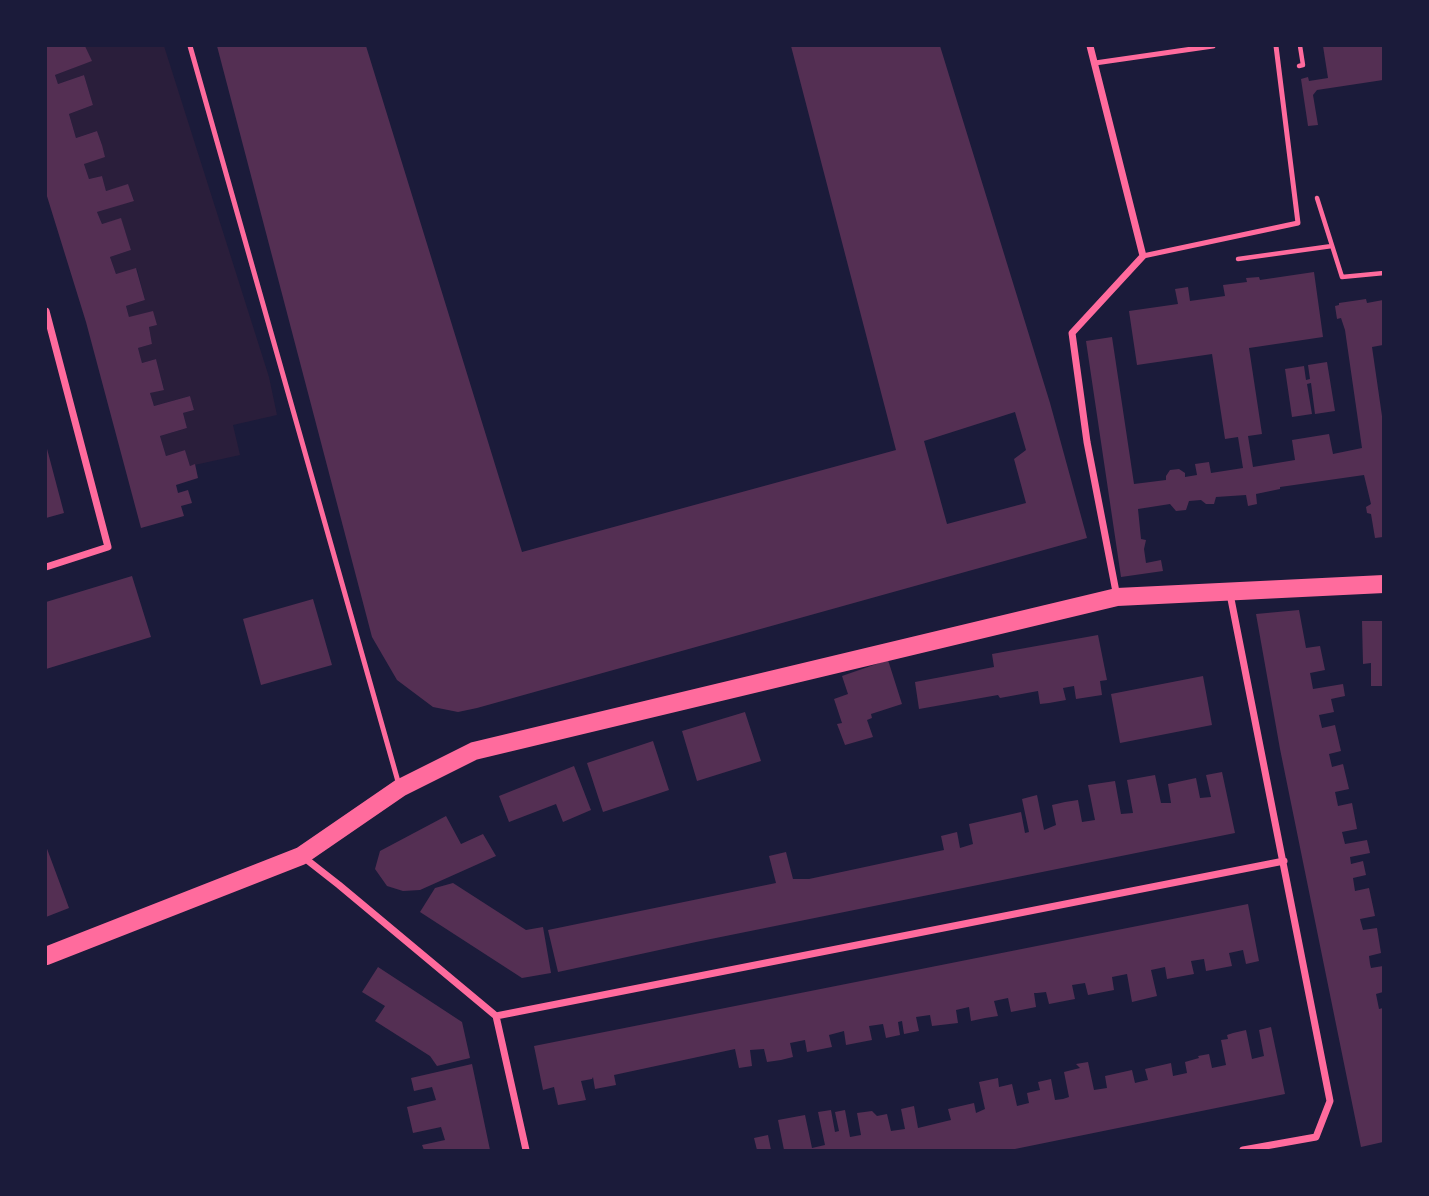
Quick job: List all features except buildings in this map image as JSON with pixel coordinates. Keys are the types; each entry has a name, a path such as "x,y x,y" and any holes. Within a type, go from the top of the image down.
{"main road":[{"path":"46,956 301,856 400,788 474,751 1117,597 1384,584"}],"street":[{"path":"1090,46 1143,256 1072,333 1087,442 1117,597"},
{"path":"46,311 108,547 46,567"},
{"path":"1230,591 1330,1101 1316,1137 1243,1150"},
{"path":"301,856 496,1016 526,1150"},
{"path":"496,1016 1284,861"}],"lane":[{"path":"190,46 400,788"},
{"path":"1095,63 1213,46"},
{"path":"1143,256 1298,223 1276,46"}],"path":[{"path":"1295,66 1303,65 1300,46"},
{"path":"1314,187 1342,277 1384,273"},
{"path":"1229,261 1332,246"}],"shaded area":[{"path":"85,46 164,46 269,377 277,415 233,425 240,455 190,466 185,450 166,456 160,436 187,428 183,413 194,410 190,396 154,406 150,393 164,389 156,359 142,363 138,348 152,344 149,327 157,325 129,317 126,306 145,300 137,269 116,274 110,257 131,250 121,219 102,224 97,212 134,200 128,185 106,191 102,176 89,179 84,164 102,145 97,131 76,138 69,114 93,105 84,75 58,84 55,75 91,61"}]}
